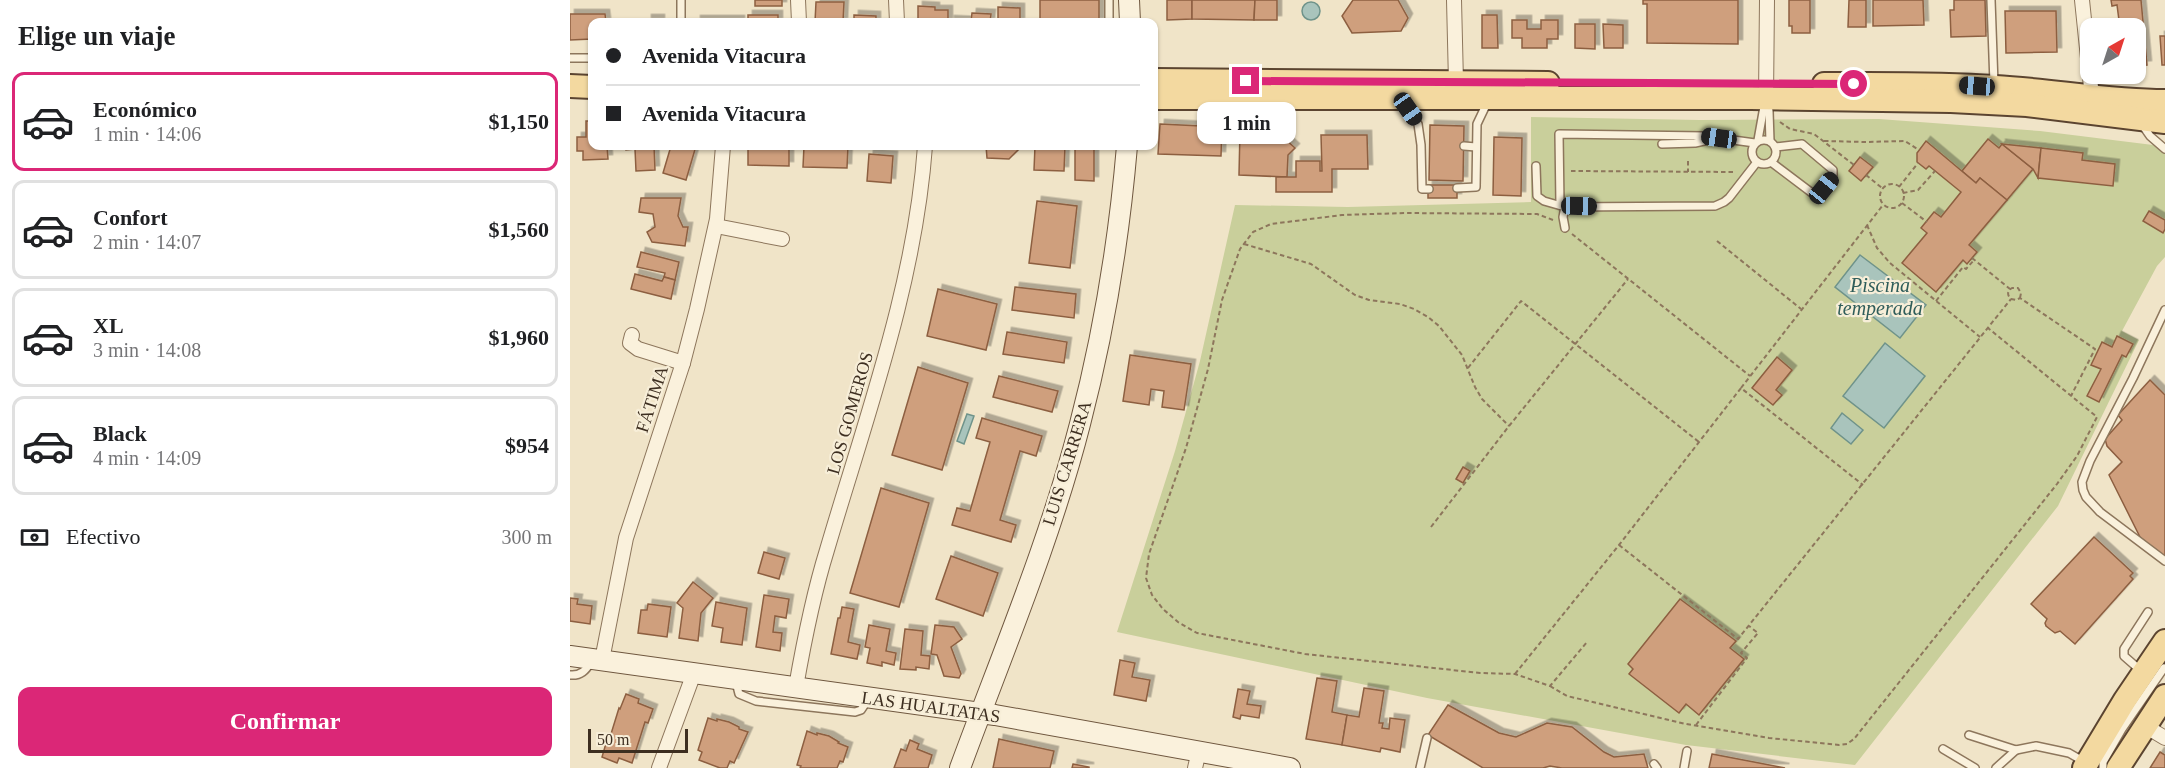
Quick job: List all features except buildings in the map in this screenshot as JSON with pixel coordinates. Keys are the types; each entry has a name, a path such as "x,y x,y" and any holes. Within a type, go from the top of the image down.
{"main road":[{"path":"1158,80 1455,82 1991,102 2165,122"},
{"path":"1158,98 1489,98 1770,94 1925,84 1994,86 2092,97 2165,101"},
{"path":"570,86 588,87"},
{"path":"2091,766 2154,670 2165,641"},
{"path":"2118,768 2165,696"}],"street":[{"path":"798,0 799,18"},
{"path":"896,0 897,18"},
{"path":"1129,0 1130,18"},
{"path":"1454,0 1455,82"},
{"path":"1767,0 1770,94"},
{"path":"2082,0 2092,97"},
{"name":"FÁTIMA","path":"598,660 626,538 683,363 716,226 723,150"},
{"name":"LOS GOMEROS","path":"796,687 807,627 826,552 865,429 898,306 923,176 925,150"},
{"name":"LUIS CARRERA","path":"960,768 1047,530 1080,426 1112,274 1127,150"},
{"path":"716,226 782,239"},
{"path":"632,335 630,343 638,349 683,363"},
{"name":"LAS HUALTATAS","path":"570,656 980,713 1197,760 1290,768"},
{"path":"659,768 694,673"},
{"path":"2145,726 2165,738"}],"lane":[{"path":"681,0 681,18"},
{"path":"1109,0 1109,18"},
{"path":"1991,0 1994,86"},
{"path":"570,58 588,58"},
{"path":"1770,94 1769,111 1776,156 1771,162 1763,164 1757,162 1751,150 1757,142 1762,111 1770,94"},
{"path":"1399,98 1418,124 1422,189 1428,189"},
{"path":"1457,188 1476,187 1477,124 1489,98"},
{"path":"2138,119 2150,136 2165,149"},
{"path":"1565,228 1559,171 1559,134 1670,134 1785,146 1803,145 1833,170 1833,175 1819,192 1812,193 1771,162"},
{"path":"1662,144 1695,143 1719,138"},
{"path":"1421,145 1430,145"},
{"path":"1464,146 1476,147"},
{"path":"1536,166 1537,196 1544,201 1562,206 1719,205 1729,198 1757,162"},
{"path":"2165,310 2090,461 2082,482 2086,497 2100,512 2165,561"},
{"path":"2148,612 2124,649 2124,656 2154,670"},
{"path":"570,675 575,676 586,671 598,660"},
{"path":"736,679 739,694 756,700 855,712 861,710 868,698"},
{"path":"1969,735 2016,750 2036,746 2069,753 2091,766"},
{"path":"1420,768 1426,738"},
{"path":"1943,749 1975,768"},
{"path":"1996,768 2016,750"},
{"path":"1684,768 1688,751"}],"path":[{"path":"1770,94 1780,121 1791,129 1808,131 1854,165"},
{"path":"1785,146 1791,129"},
{"path":"1824,141 1905,141 1919,150"},
{"path":"1688,161 1688,172"},
{"path":"1899,187 1918,163"},
{"path":"1559,171 1748,173"},
{"path":"1903,193 1918,190 1935,171"},
{"path":"1866,175 1882,188"},
{"path":"1882,188 1892,184 1899,187 1903,193 1902,203 1895,208 1883,205"},
{"path":"1882,188 1880,197 1883,205"},
{"path":"1902,203 1927,222"},
{"path":"1515,674 1619,545 1883,205"},
{"path":"1750,376 1565,228 1550,218 1537,214 1342,215 1294,220 1262,227 1253,232 1233,265 1222,300 1208,369 1186,448 1149,554 1146,578 1152,595 1178,622 1197,633 1305,654 1479,673 1515,674 1550,686 1567,696 1696,726 1769,738 1847,744 1854,739 2057,484 2077,456 2097,417 1988,328"},
{"path":"1867,225 1872,241 1882,255 1980,337"},
{"path":"1717,241 1802,310"},
{"path":"1244,244 1311,264 1355,295 1413,309 1439,326 1462,355 1474,387 1482,399 1509,426"},
{"path":"1936,301 1963,267 1966,269 1973,259 2010,289"},
{"path":"1431,527 1628,279"},
{"path":"2010,289 2016,287 2019,289 2020,298 2095,349 2072,396"},
{"path":"2010,289 2008,295 2011,299"},
{"path":"2011,299 2020,298"},
{"path":"1619,545 1738,639 2011,299"},
{"path":"1468,368 1521,301 1699,442"},
{"path":"1741,388 1863,485"},
{"path":"1696,726 1747,658 1742,653 1758,633 1749,626"},
{"path":"1550,686 1587,642"}],"green space":[{"path":"1531,117 1700,120 1879,119 2040,131 2153,145 2165,151 2165,257 2157,266 2122,331 2139,340 2058,506 1855,765 1686,745 1427,698 1117,632 1175,451 1200,361 1235,205 1348,207 1531,202"}],"water":[{"path":"1311,2 1317,5 1320,11 1317,17 1311,20 1305,17 1302,11 1305,5"},
{"name":"Piscina temperada","path":"1860,255 1926,305 1900,338 1835,287"},
{"path":"1885,343 1925,376 1884,428 1843,396"},
{"path":"1842,413 1863,430 1851,444 1831,428"},
{"path":"967,414 974,416 964,444 957,441"}],"route":[{"path":"1246,81 1854,84"}]}
